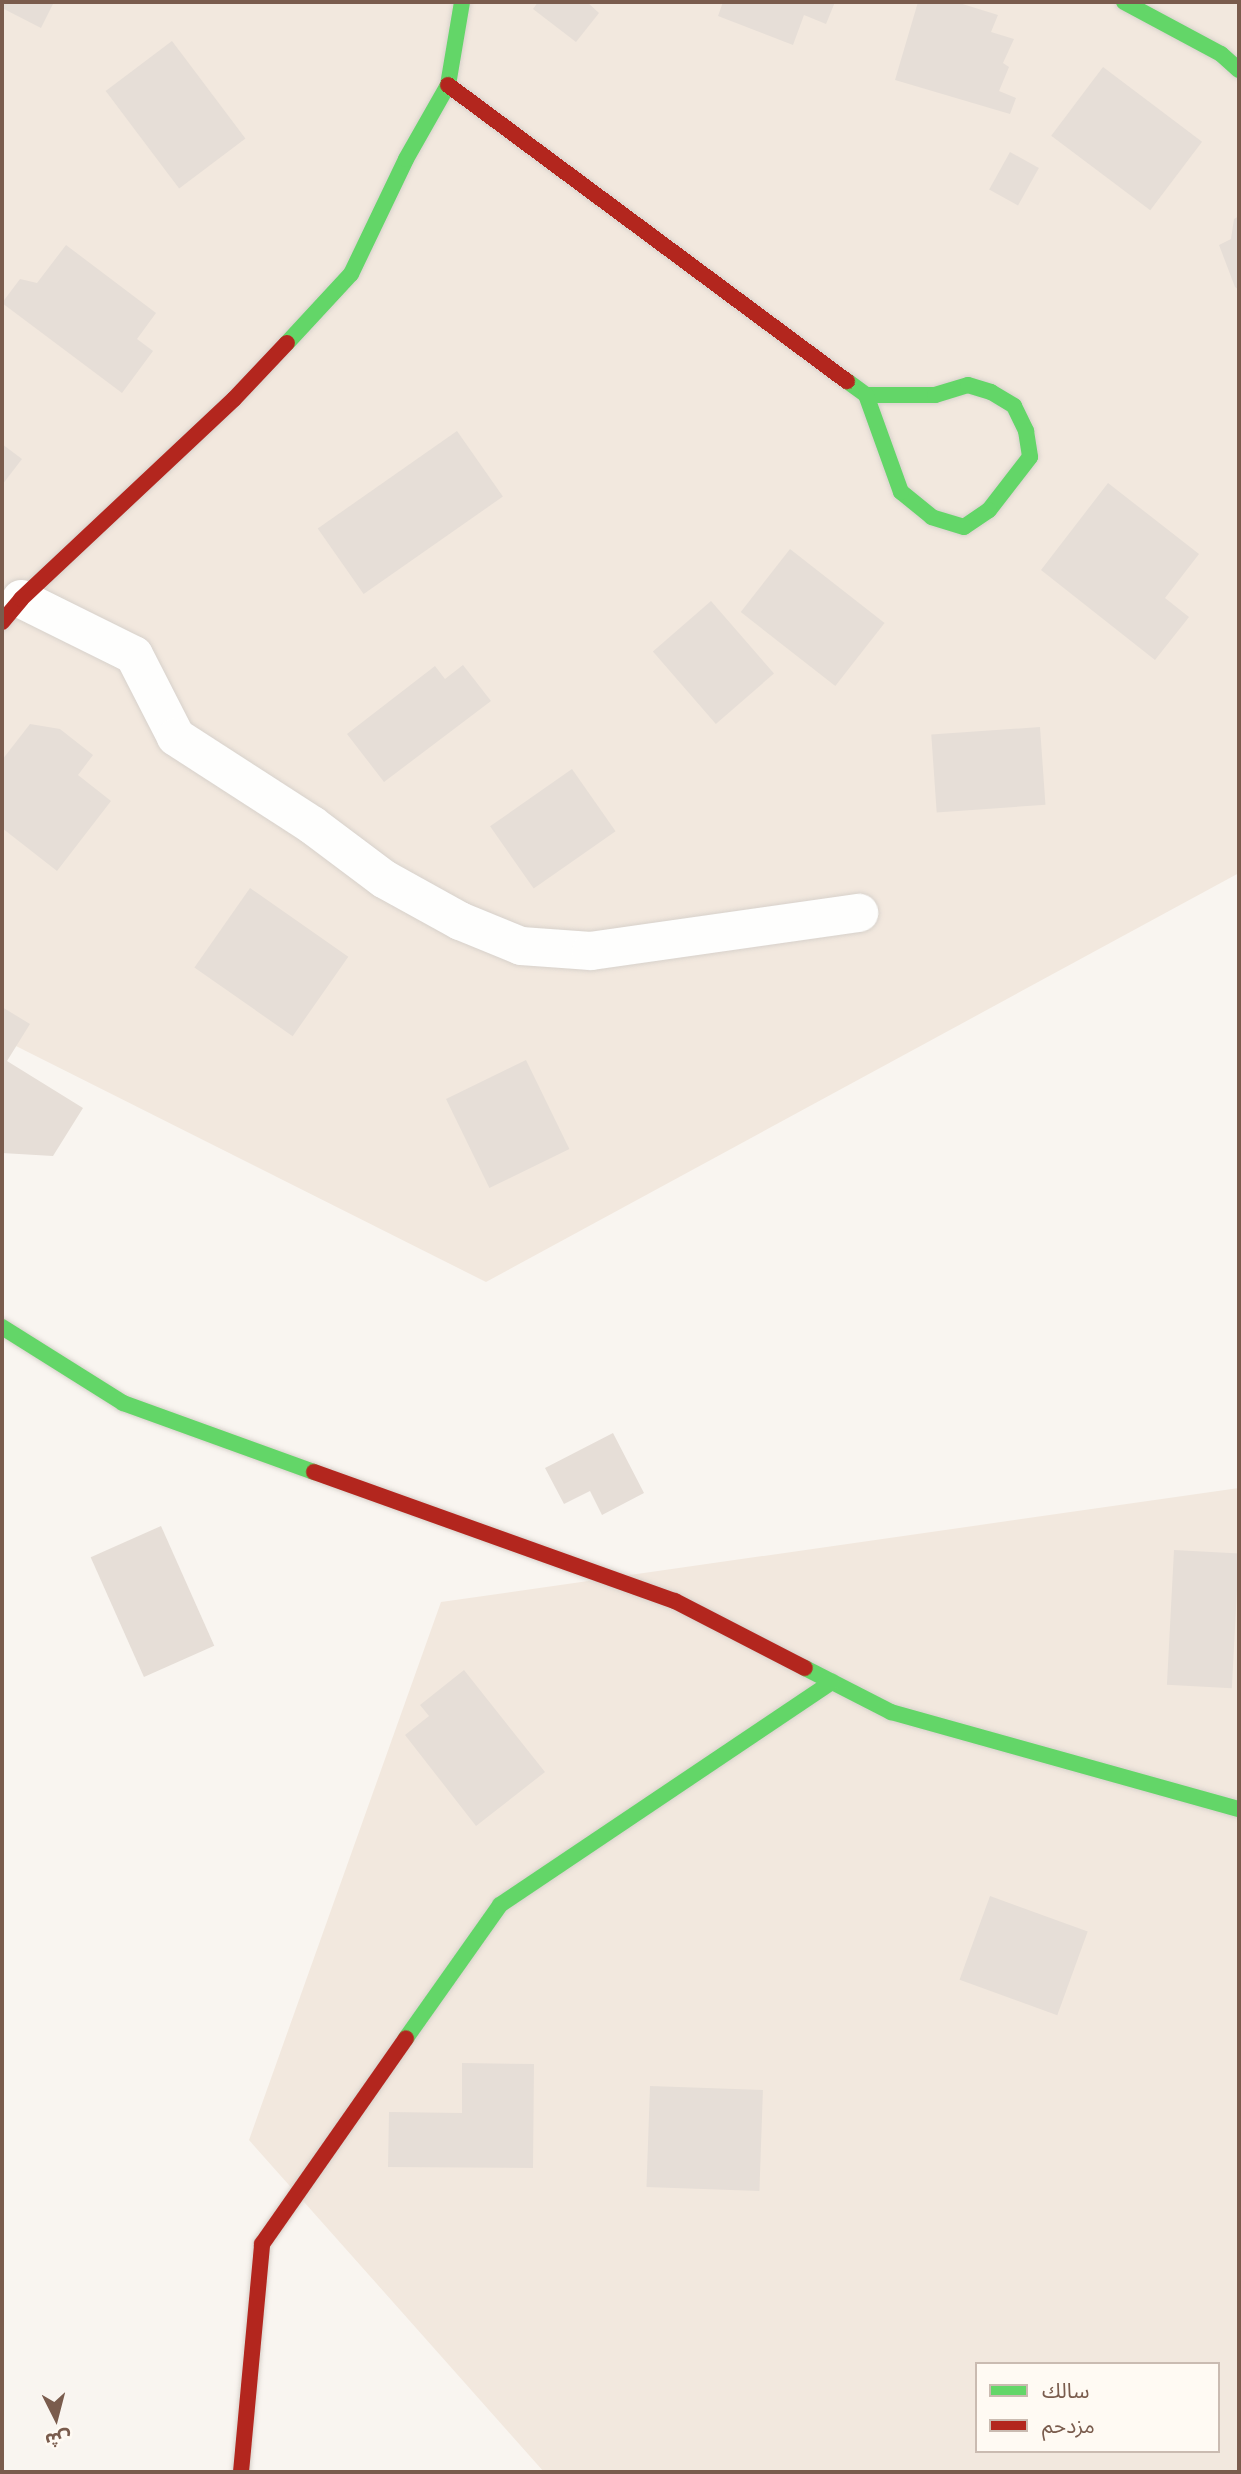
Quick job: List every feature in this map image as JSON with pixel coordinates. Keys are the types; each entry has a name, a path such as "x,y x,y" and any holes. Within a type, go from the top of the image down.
{"street":[{"path":"462,2 449,85 406,159 351,274 234,399 11,610 134,655 176,737 312,825 384,879 460,921 521,946 591,951 859,913"},
{"path":"1125,2 1221,54 1239,70"},
{"path":"449,85 866,395 901,492 932,517 964,527 989,510 1030,457 1026,431 1014,406 991,391 968,385 935,395 866,395"},
{"path":"2,1326 123,1403 675,1601 891,1712 1239,1809"},
{"path":"241,2472 262,2244 500,1905 832,1682"}],"shaded area":[{"path":"2,2 1239,2 1239,873 486,1282 2,1039"},
{"path":"1239,1488 1239,2472 544,2472 249,2140 441,1602"}],"building":[{"path":"2,2 54,2 41,28 2,8"},
{"path":"538,2 587,2 599,13 576,42 533,9"},
{"path":"723,2 835,2 826,24 804,15 793,45 718,16"},
{"path":"918,2 956,2 998,15 991,32 1014,39 1003,63 1009,67 999,91 1016,98 1010,114 895,80"},
{"path":"172,41 245,138 179,188 106,91"},
{"path":"1103,67 1202,142 1150,210 1051,136"},
{"path":"1010,152 1039,168 1018,206 989,190"},
{"path":"1239,216 1239,290 1235,287 1219,245 1231,239 1234,219"},
{"path":"66,245 156,313 137,339 153,351 122,393 2,303 20,279 37,283"},
{"path":"457,431 503,497 364,594 318,529"},
{"path":"2,444 22,459 2,485"},
{"path":"1108,483 1199,554 1165,598 1189,617 1155,660 1041,570"},
{"path":"790,549 885,623 835,686 741,612"},
{"path":"711,601 774,673 716,724 653,652"},
{"path":"463,665 491,701 384,782 347,734 435,666 445,679"},
{"path":"30,724 60,729 93,755 78,775 111,801 57,871 2,828 2,760"},
{"path":"1040,727 1045,805 937,812 931,735"},
{"path":"572,769 616,831 534,889 490,826"},
{"path":"250,888 348,957 293,1036 194,967"},
{"path":"2,1007 30,1024 7,1061 83,1108 53,1156 2,1153"},
{"path":"526,1060 569,1149 489,1188 446,1099"},
{"path":"613,1433 644,1493 602,1515 590,1491 564,1504 545,1468"},
{"path":"161,1526 214,1646 144,1677 91,1557"},
{"path":"1174,1550 1239,1553 1232,1688 1167,1685"},
{"path":"464,1670 545,1772 476,1826 405,1735 429,1716 420,1705"},
{"path":"990,1896 1088,1932 1057,2015 960,1980"},
{"path":"462,2063 534,2064 533,2168 388,2167 389,2112 462,2113"},
{"path":"650,2086 763,2090 759,2191 646,2187"}],"traffic: fast":[{"path":"287,343 351,274 406,159 448,85 462,2"},
{"path":"1124,2 1221,54 1239,70"},
{"path":"847,381 866,395 935,395 968,385 991,392 1014,406 1026,431 1030,457 989,510 964,527 932,517 901,492 866,395"},
{"path":"2,1327 123,1403 314,1472"},
{"path":"805,1668 891,1712 1239,1809"},
{"path":"406,2038 500,1905 832,1682"}],"traffic: jam":[{"path":"448,85 847,381"},
{"path":"2,622 21,599 234,399 287,343"},
{"path":"314,1472 675,1601 805,1668"},
{"path":"241,2472 262,2244 406,2038"}]}
